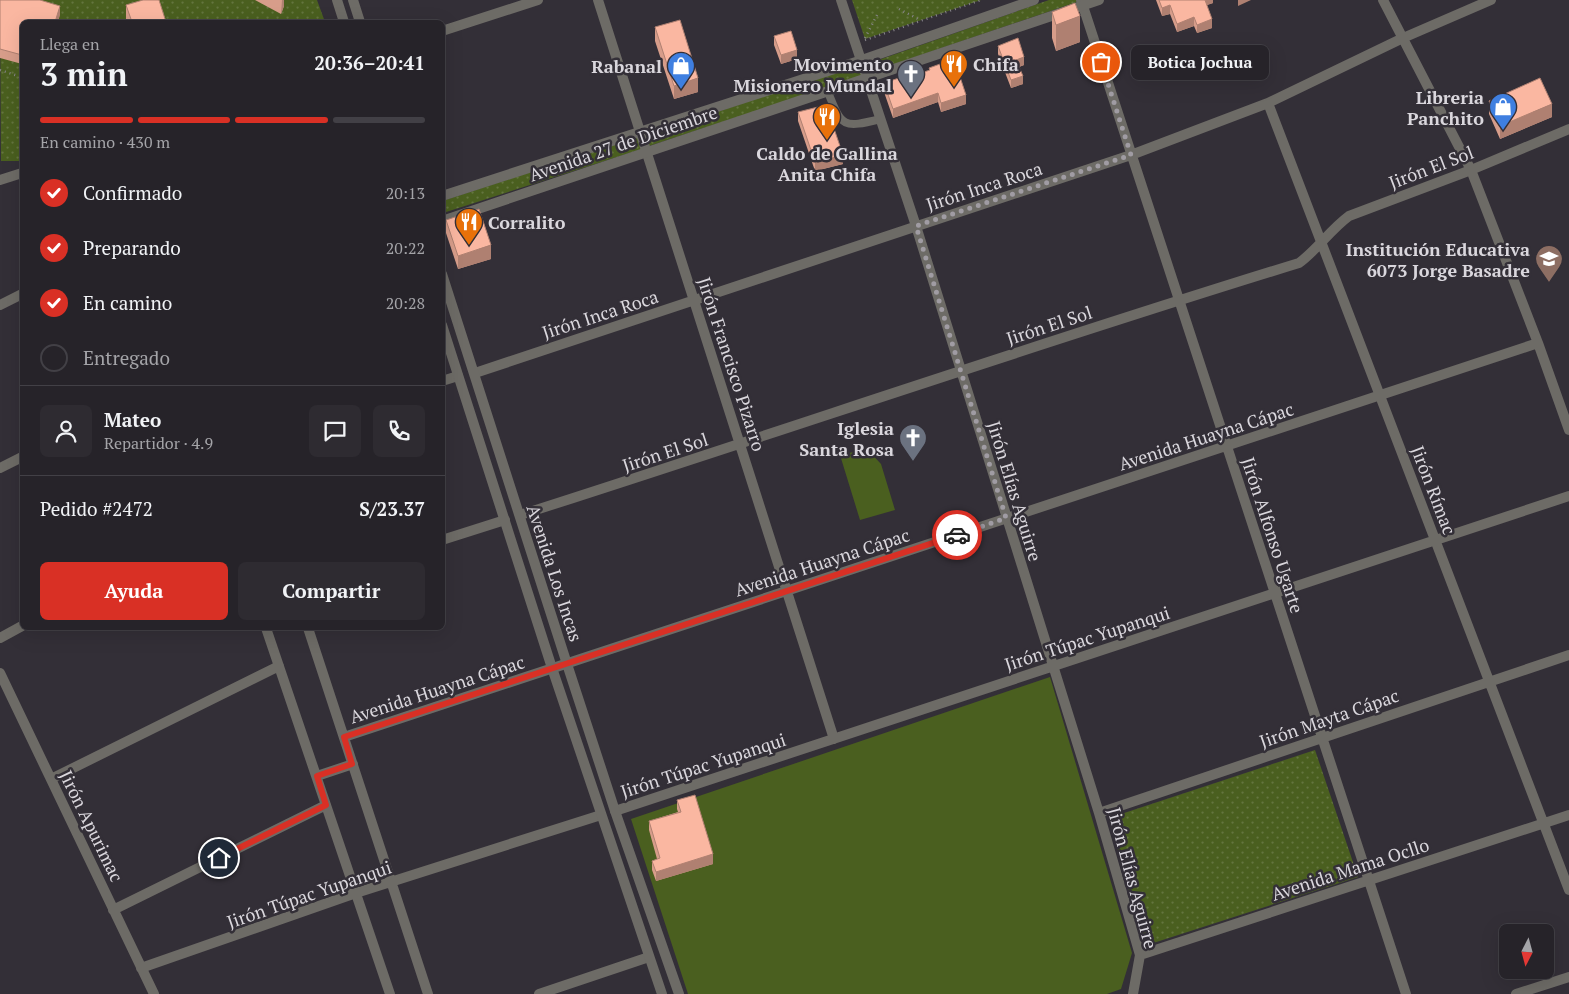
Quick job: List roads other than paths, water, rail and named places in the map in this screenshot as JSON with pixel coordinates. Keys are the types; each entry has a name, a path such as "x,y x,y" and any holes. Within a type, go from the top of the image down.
{"street":[{"path":"337,0 343,20"},
{"path":"353,0 359,20"},
{"path":"445,30 538,0"},
{"name":"Jirón Francisco Pizarro","path":"598,0 834,739"},
{"name":"Jirón Elías Aguirre","path":"841,0 916,226 1099,813 1140,955 1133,994"},
{"name":"Avenida 27 de Diciembre","path":"445,195 862,60 1034,0"},
{"name":"Avenida 27 de Diciembre","path":"445,220 647,151 868,79 1082,3 1099,0"},
{"path":"1383,0 1471,170 1538,343 1569,430"},
{"name":"Jirón Inca Roca","path":"475,372 1131,155 1268,103 1403,38 1491,0"},
{"name":"Jirón Alfonso Ugarte","path":"1082,3 1406,994"},
{"name":"Jirón Rímac","path":"1268,103 1569,890"},
{"name":"Jirón El Sol","path":"520,516 1179,300 1299,263 1311,254 1337,225 1349,216 1471,170 1569,129"},
{"path":"0,180 20,174"},
{"name":"Avenida Los Incas","path":"445,283 615,811 679,994"},
{"path":"0,305 20,295"},
{"name":"Avenida Los Incas","path":"445,335 552,668 662,994"},
{"name":"Avenida Huayna Cápac","path":"344,737 1538,343"},
{"path":"445,380 458,376"},
{"path":"0,468 20,458"},
{"name":"Jirón Túpac Yupanqui","path":"615,811 1569,496"},
{"path":"445,539 505,520"},
{"path":"0,638 20,627"},
{"path":"267,630 390,994"},
{"path":"309,630 428,994"},
{"name":"Jirón Mayta Cápac","path":"1099,813 1569,654"},
{"path":"51,780 279,666"},
{"name":"Jirón Apurimac","path":"0,673 154,994"},
{"path":"317,776 352,764"},
{"path":"114,910 326,805"},
{"name":"Jirón Túpac Yupanqui","path":"141,968 356,893 602,815"},
{"name":"Avenida Mama Ocllo","path":"1140,955 1569,815"},
{"path":"539,994 649,957"},
{"path":"1516,994 1569,977"}],"lane":[{"path":"828,92 838,117 844,122 858,124 881,119"}],"place":[{"name":"Botica Jochua","path":"1101,62"},
{"name":"Chifa","path":"954,88"},
{"name":"Rabanal","path":"681,90"},
{"name":"Movimento Misionero Mundal","path":"911,98"},
{"name":"Libreria Panchito","path":"1503,131"},
{"name":"Caldo de Gallina Anita Chifa","path":"827,141"},
{"name":"Corralito","path":"469,246"},
{"name":"Institución Educativa 6073 Jorge Basadre","path":"1549,283"},
{"name":"Iglesia Santa Rosa","path":"913,462"}]}
